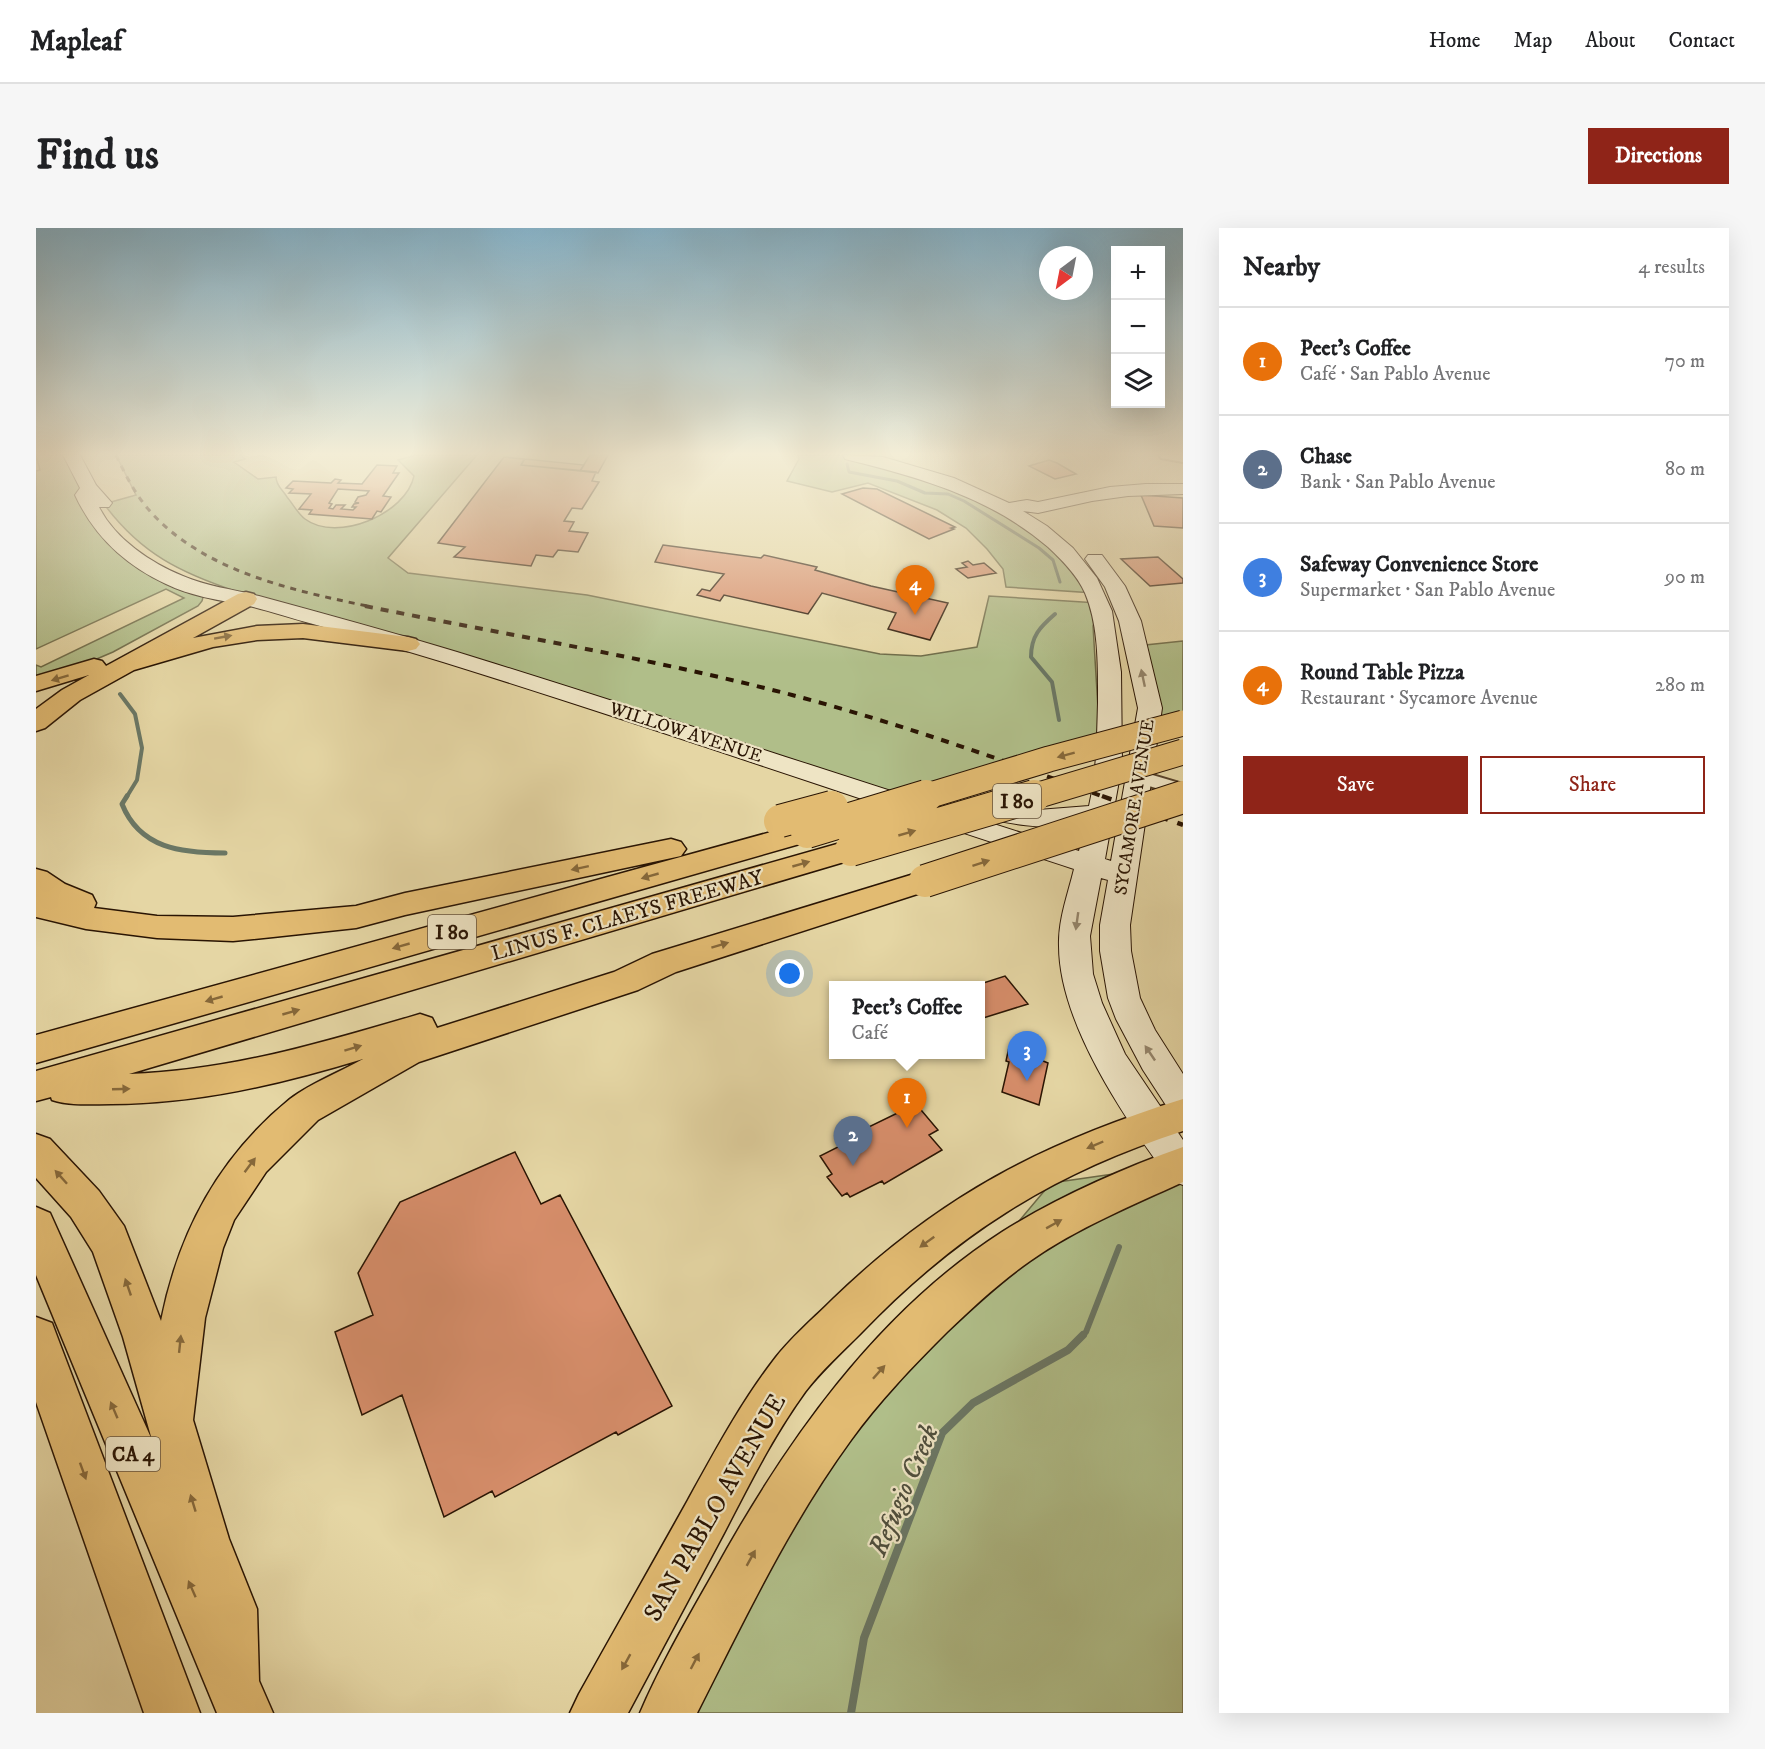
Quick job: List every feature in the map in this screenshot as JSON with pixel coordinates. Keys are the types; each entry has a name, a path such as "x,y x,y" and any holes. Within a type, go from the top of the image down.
{"main road":[{"path":"36,723 51,709 72,695 126,665 237,596"},
{"path":"36,684 66,676 106,660 237,596"},
{"path":"126,665 193,643 252,633 305,631 408,644"},
{"name":"LINUS F. CLAEYS FREEWAY","path":"36,1049 794,826 910,800 1183,723"},
{"name":"LINUS F. CLAEYS FREEWAY","path":"45,1087 235,1029 1183,752"},
{"path":"169,1423 183,1318 202,1248 219,1209 252,1160 305,1109 407,1052 626,981 664,963 1183,797"},
{"path":"36,906 86,918 157,927 233,929 356,917 405,904 680,847 794,826"},
{"path":"36,879 54,892 88,905 149,914 218,918 298,916 405,904"},
{"path":"45,1087 114,1089 175,1086 242,1076 316,1060 619,966 664,963"},
{"path":"668,1713 722,1609 787,1495 841,1416 914,1333 982,1271 1035,1235 1117,1191 1177,1139"},
{"name":"SAN PABLO AVENUE","path":"598,1713 752,1432 789,1376 878,1285 917,1250 976,1207 1063,1159 1177,1139"},
{"path":"36,1151 86,1204 109,1240 120,1266 145,1337 204,1539 231,1609 239,1697"},
{"name":"CA 4","path":"36,1226 239,1697"},
{"name":"CA 4","path":"36,1339 49,1404 172,1713"}],"street":[{"name":"WILLOW AVENUE","path":"99,524 116,544 173,578 408,644 1123,875"},
{"name":"SYCAMORE AVENUE","path":"1031,524 1070,557 1088,579 1101,609 1110,666 1109,768 1090,864 1082,892 1074,948 1081,985 1091,1017 1116,1068 1177,1139"},
{"name":"SYCAMORE AVENUE","path":"1051,524 1068,534 1091,554 1115,586 1130,621 1150,708 1114,925 1113,952 1127,1007 1177,1139"},
{"path":"737,749 1011,817 1050,821 1100,813"},
{"path":"1109,768 1183,790"}],"green space":[{"path":"36,524 106,524 116,544 205,590 198,606 92,661 36,678 36,665 41,667 184,598 166,589 36,649"},
{"path":"121,524 316,524 334,528 357,524 417,524 388,558 408,573 587,595 880,654 921,656 977,647 989,596 1098,603 1101,609 1093,626 1100,741 910,800 238,592 180,569 148,549"},
{"path":"960,524 1030,524 1095,593 1006,587 1003,569"},
{"path":"1183,641 1183,723 1149,732 1136,646"},
{"path":"1183,1164 1183,1713 670,1713 878,1389 1051,1183"}],"building":[{"path":"452,524 573,524 569,531 588,533 578,552 558,550 553,557 536,555 531,566 454,557 465,547 438,543"},
{"path":"901,524 949,524 955,527 929,539"},
{"path":"1153,524 1183,524 1183,528"},
{"path":"663,545 761,558 764,555 817,567 815,570 871,586 948,603 930,640 888,629 896,613 822,593 808,614 724,595 720,601 697,595 702,589 710,591 724,574 655,562"},
{"path":"1158,557 1183,579 1183,583 1150,586 1121,559"},
{"path":"968,561 973,565 984,563 996,573 968,578 956,569 967,567 962,563"},
{"path":"1005,976 1028,1004 985,1017 985,982"},
{"path":"1009,1047 1048,1063 1039,1105 1002,1092 1009,1062 1006,1061"},
{"path":"916,1104 938,1130 929,1135 942,1150 884,1184 882,1181 850,1197 847,1193 842,1196 827,1177 832,1174 820,1156 850,1141 848,1137"},
{"path":"515,1152 541,1204 560,1195 672,1406 618,1435 616,1432 495,1497 492,1491 444,1517 402,1395 362,1415 335,1332 373,1315 358,1273 400,1202"}],"waterway":[{"name":"Refugio Creek","path":"1001,524 1039,548 1053,560 1060,582"},
{"name":"Refugio Creek","path":"1055,614 1037,632 1031,657 1052,682 1059,720"},
{"path":"120,694 135,714 142,748 137,780 126,798"},
{"path":"127,796 122,804 130,819 151,839 164,845 193,852 225,853"},
{"name":"Refugio Creek","path":"851,1713 864,1638 942,1433 973,1403 1068,1350 1086,1332 1119,1247"}],"railway":[{"path":"164,524 196,549 252,576 312,594 372,607"},
{"path":"365,606 632,658 792,695 950,743 1107,798"},
{"path":"1102,796 1183,825"}],"place":[{"name":"Round Table Pizza","path":"915,615"},
{"name":"Safeway Convenience Store","path":"1027,1081"},
{"name":"Peet's Coffee","path":"907,1128"},
{"name":"Chase","path":"853,1166"}]}
